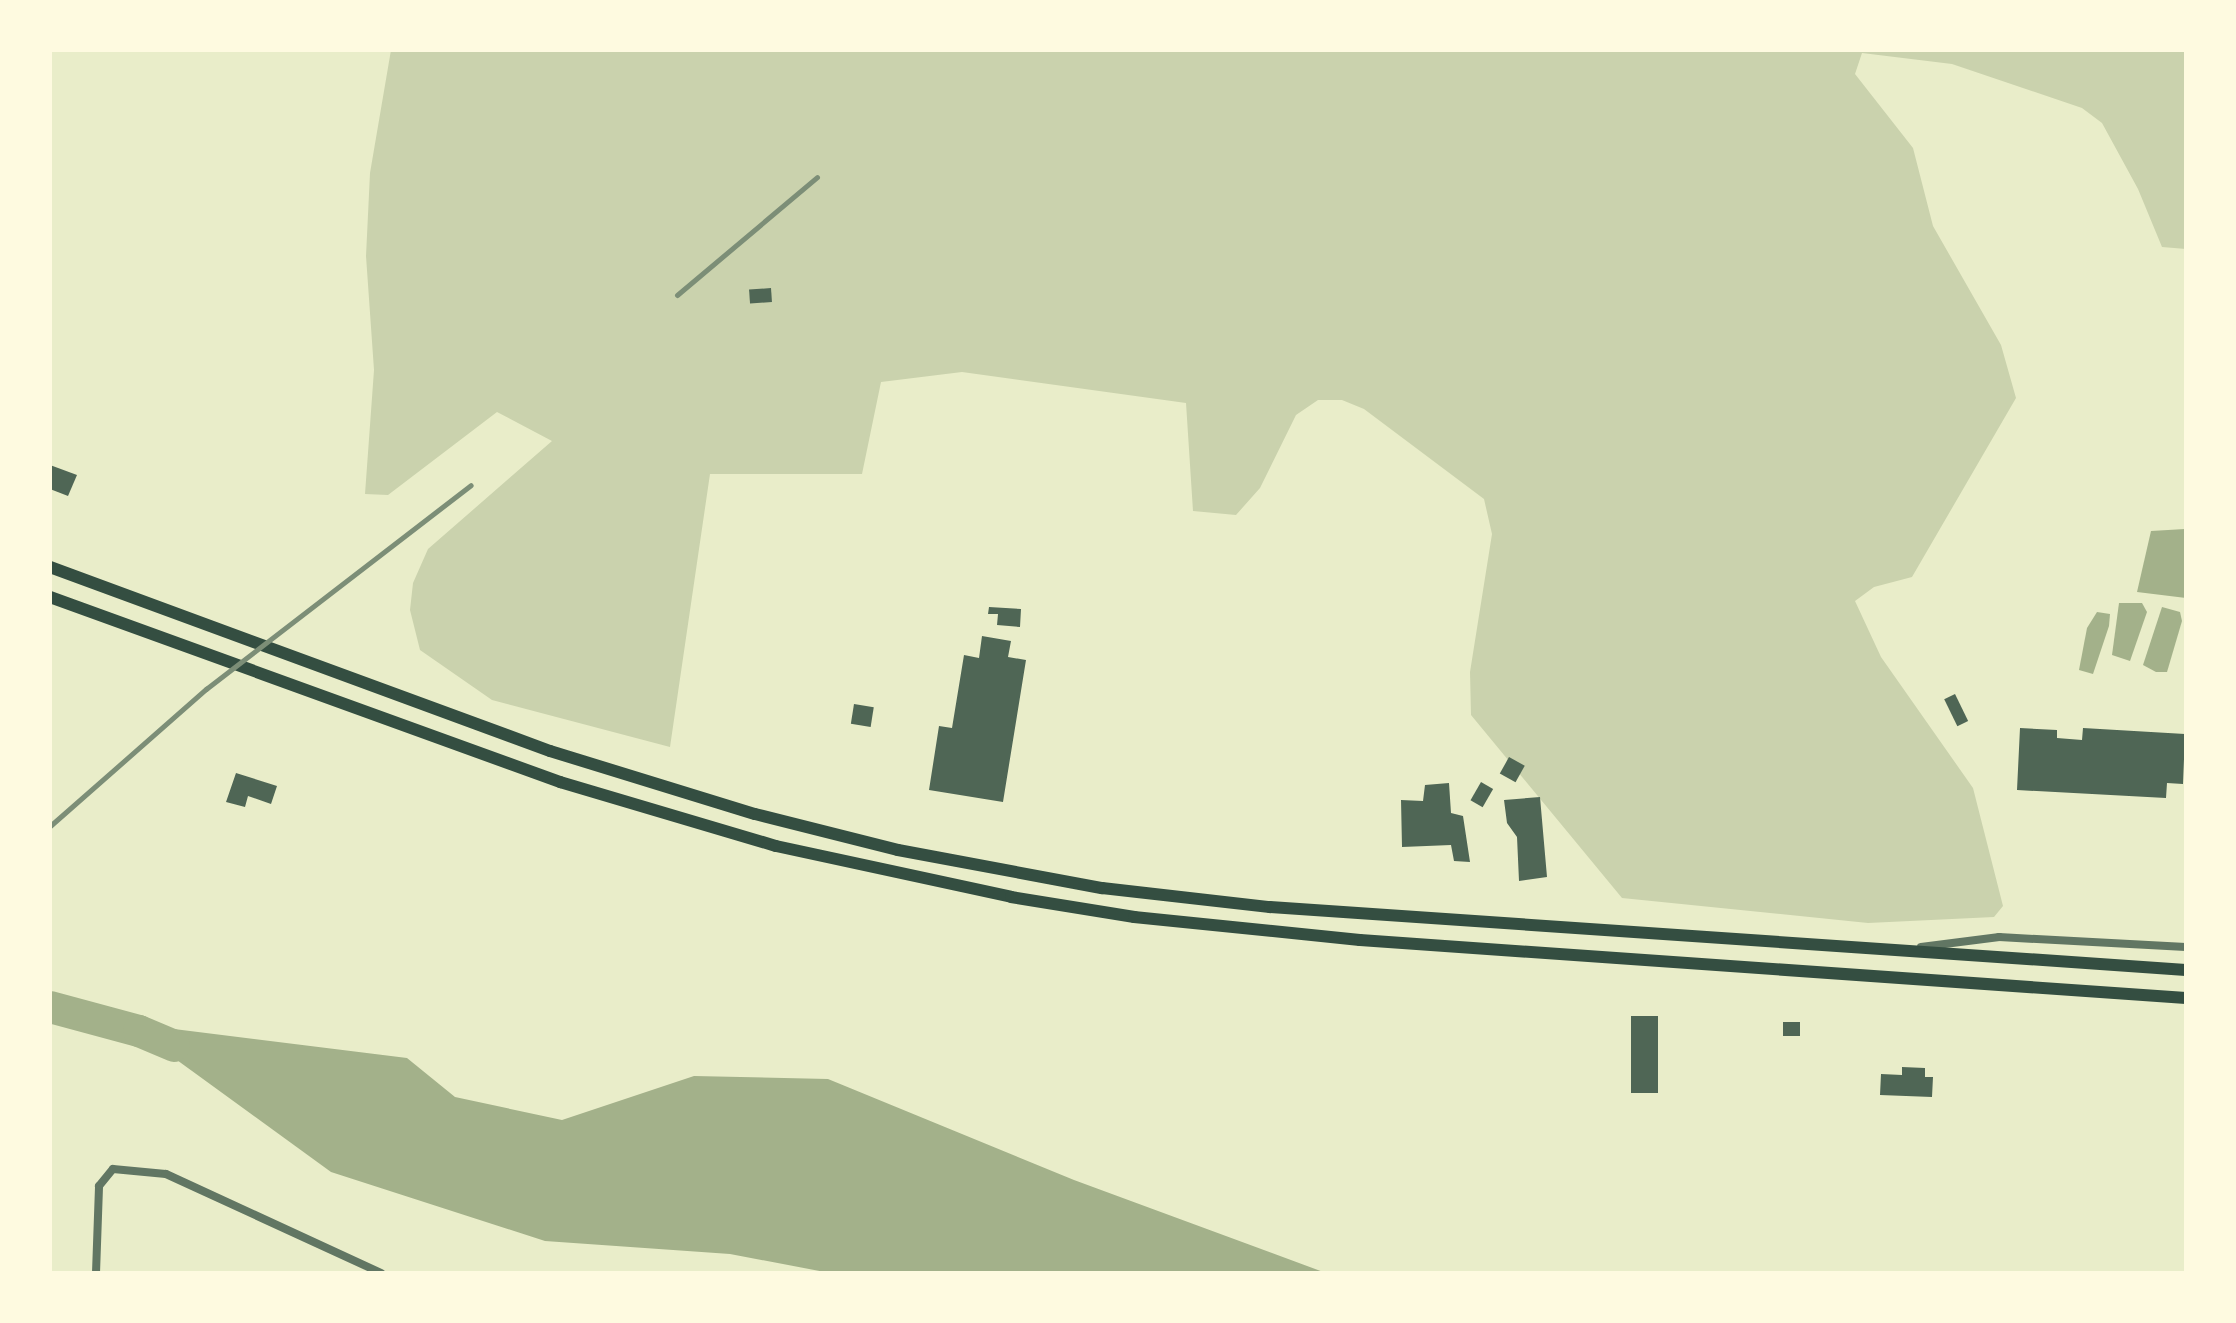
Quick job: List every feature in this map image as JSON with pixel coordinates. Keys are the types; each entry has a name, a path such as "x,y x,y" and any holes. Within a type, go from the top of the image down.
{"highway":[{"path":"50,567 534,746 755,814 898,850 1102,888 1270,907 2186,970"},
{"path":"50,596 560,782 776,846 1011,896 1134,916 1360,940 2186,998"}],"street":[{"path":"1885,952 1999,936 2186,947"},
{"path":"96,1273 99,1186 113,1170 166,1174 381,1273"}],"shaded area":[{"path":"391,50 2186,50 2186,249 2162,247 2138,189 2102,123 2082,108 1952,64 1862,53 1855,74 1913,148 1933,226 2001,345 2016,398 1912,577 1874,587 1855,601 1881,657 1973,788 2003,906 1994,917 1868,923 1622,898 1471,715 1470,672 1492,534 1484,499 1364,409 1342,400 1318,400 1296,415 1260,488 1236,515 1193,511 1186,403 962,372 881,382 862,474 710,474 670,747 492,700 420,650 410,610 413,583 428,549 552,441 497,412 388,495 365,494 374,370 366,256 370,173"},
{"path":"2185,529 2186,598 2137,592 2151,531"},
{"path":"2119,603 2142,603 2147,612 2130,661 2112,655"},
{"path":"2162,607 2180,612 2182,621 2167,672 2156,672 2143,665"},
{"path":"2097,612 2110,614 2093,674 2079,670 2087,628"},
{"path":"126,1023 407,1058 455,1097 562,1120 694,1076 828,1079 1074,1180 1326,1273 830,1273 730,1254 545,1241 331,1172"}],"building":[{"path":"771,288 772,302 750,304 749,290"},
{"path":"50,465 77,475 68,496 50,489"},
{"path":"989,607 1021,609 1020,627 997,625 998,614 988,614"},
{"path":"982,636 1011,641 1008,657 1026,660 1003,802 929,790 939,726 952,728 964,655 979,658"},
{"path":"1955,694 1968,721 1957,726 1944,699"},
{"path":"854,704 874,707 871,727 851,724"},
{"path":"2020,728 2057,730 2057,738 2082,740 2083,728 2185,734 2183,784 2167,783 2166,798 2017,790"},
{"path":"1509,757 1525,766 1516,782 1500,774"},
{"path":"236,773 277,786 271,804 248,796 245,807 226,802"},
{"path":"1481,782 1493,789 1483,807 1470,800"},
{"path":"1449,783 1451,813 1463,816 1470,862 1454,861 1451,845 1402,847 1401,800 1423,801 1425,785"},
{"path":"1540,797 1547,877 1519,881 1517,837 1507,823 1504,800"},
{"path":"1631,1016 1658,1016 1658,1093 1631,1093"},
{"path":"1783,1022 1800,1022 1800,1036 1783,1036"},
{"path":"1902,1067 1925,1068 1925,1077 1933,1077 1932,1097 1880,1095 1881,1074 1902,1075"}],"waterway":[{"path":"50,1007 139,1031 174,1046"}],"railway":[{"path":"677,295 817,177"},
{"path":"50,826 206,689 471,485"}]}
